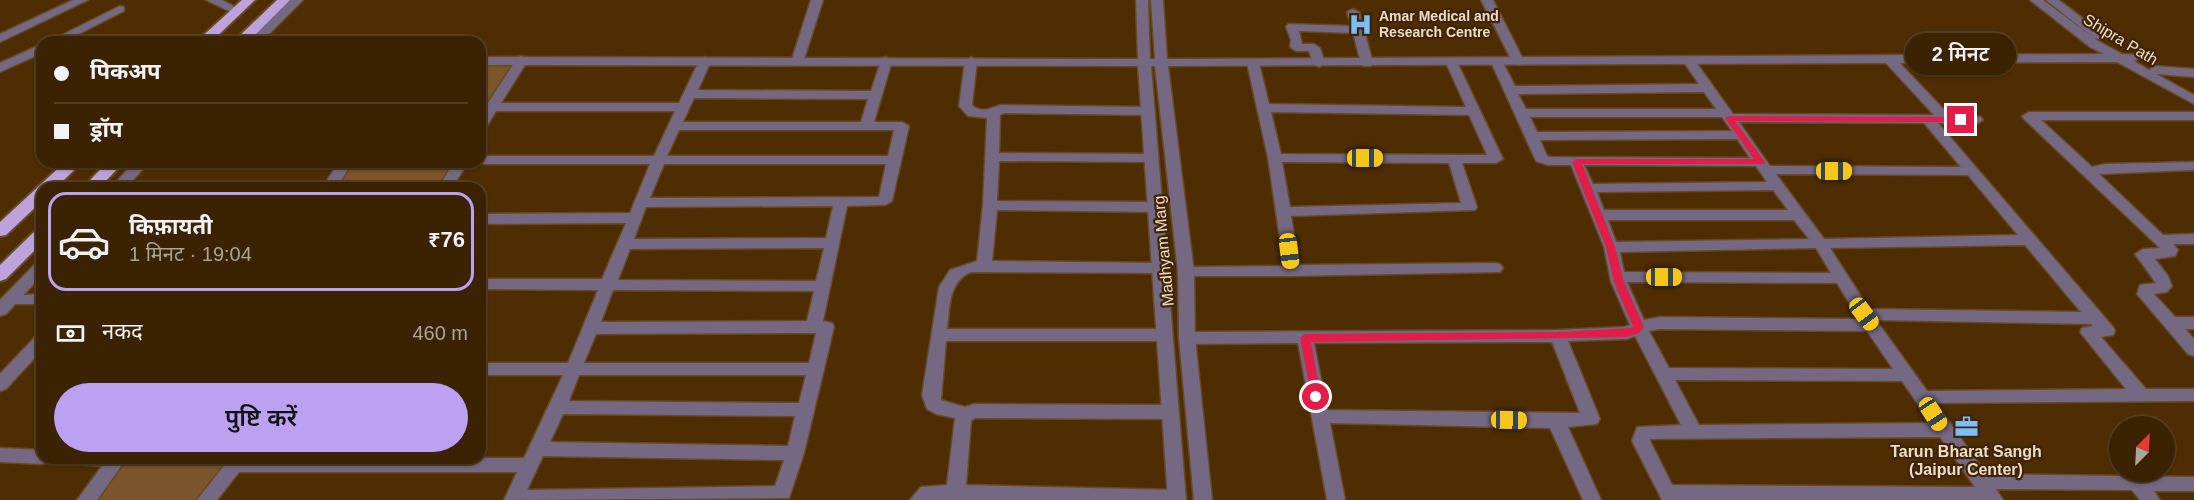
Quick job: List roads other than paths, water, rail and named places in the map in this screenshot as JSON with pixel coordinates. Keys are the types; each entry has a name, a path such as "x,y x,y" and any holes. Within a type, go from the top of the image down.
{"highway":[{"path":"210,36 249,0"},
{"path":"246,36 284,0"},
{"path":"52,182 68,168"},
{"path":"96,182 110,168"},
{"path":"0,231 36,198"},
{"path":"0,275 36,240"}],"street":[{"path":"0,38 82,0"},
{"path":"212,0 237,11"},
{"path":"260,36 297,0"},
{"path":"797,62 817,0"},
{"name":"Madhyam Marg","path":"1142,0 1144,62 1177,499"},
{"name":"Madhyam Marg","path":"1157,0 1161,62 1186,272 1187,338 1203,500"},
{"path":"1487,0 1518,61"},
{"name":"Shipra Path","path":"2036,0 2071,28 2118,59 2194,100"},
{"name":"Shipra Path","path":"2052,0 2106,41 2194,91"},
{"path":"66,36 120,9"},
{"path":"1353,12 1367,63"},
{"path":"1319,63 1314,48 1296,47 1297,40 1292,27 1358,30"},
{"path":"0,68 36,51"},
{"path":"486,61 1452,63 2133,58"},
{"path":"486,106 522,60"},
{"path":"1890,60 1945,119"},
{"path":"590,328 826,327 795,453 782,494 739,497 514,499 558,407 572,369 659,159 705,61"},
{"path":"867,125 886,61"},
{"path":"971,61 965,106 973,113 994,114 1001,110 1148,111"},
{"path":"1689,61 1740,135 1821,244 1868,320 1943,430 1989,492"},
{"path":"1497,62 1543,160 1971,171"},
{"path":"1253,63 1275,158 1292,271"},
{"path":"1275,158 1496,159 1452,63"},
{"path":"2155,70 2194,73"},
{"path":"1512,90 1707,88"},
{"path":"486,107 876,96"},
{"path":"1263,108 1475,111"},
{"path":"1522,113 1976,120"},
{"path":"984,266 990,205 994,114"},
{"path":"2194,116 2029,116 2162,240 2170,253 2143,256 2163,279 2164,286 2144,291 2194,350"},
{"path":"1928,119 2107,331 2088,332 2141,396"},
{"path":"641,203 885,201 902,126 674,126"},
{"path":"1532,136 1740,135"},
{"path":"992,158 1151,158"},
{"path":"1284,212 1470,207 1454,158"},
{"path":"486,160 894,160"},
{"path":"1576,162 1611,247 1620,277 1619,282 1639,327 1693,431"},
{"path":"2089,172 2105,168 2194,166"},
{"path":"124,182 136,168"},
{"path":"333,182 342,168"},
{"path":"449,182 457,168"},
{"path":"1587,188 1777,186"},
{"path":"814,328 841,201"},
{"path":"990,205 1155,207"},
{"path":"1599,215 1798,215"},
{"path":"486,219 634,218"},
{"path":"2162,240 2194,239"},
{"path":"1611,247 2029,240"},
{"path":"624,244 833,243"},
{"path":"1160,268 984,266 962,268 948,281 944,293 931,395 933,404 942,409 966,414 974,411 1170,412"},
{"path":"1186,272 1496,268"},
{"path":"5,305 36,272"},
{"path":"1620,277 1842,278"},
{"path":"486,284 824,286"},
{"path":"5,305 36,300"},
{"path":"1187,338 1558,336 1627,333 1639,327 1660,323 2095,318"},
{"path":"2169,323 2194,322"},
{"path":"939,335 1164,335"},
{"path":"1319,416 1591,419 1558,336"},
{"path":"1305,338 1336,500"},
{"path":"0,385 36,346"},
{"path":"486,369 816,369"},
{"path":"1663,374 1906,375"},
{"path":"1922,397 2194,395"},
{"path":"558,407 806,410"},
{"path":"956,492 962,422 966,414"},
{"path":"1556,420 1592,500"},
{"path":"1943,430 1651,431 1643,432 1641,441 1669,496 1989,492 2137,483 2194,483"},
{"path":"486,458 795,453"},
{"path":"0,456 36,457"},
{"path":"86,500 113,464"},
{"path":"206,500 235,464"},
{"path":"2137,483 2151,500"},
{"path":"919,500 928,492 1177,499"}],"place":[{"name":"Amar Medical and Research Centre","path":"1361,24"},
{"name":"Tarun Bharat Sangh (Jaipur Center)","path":"1966,426"}]}
